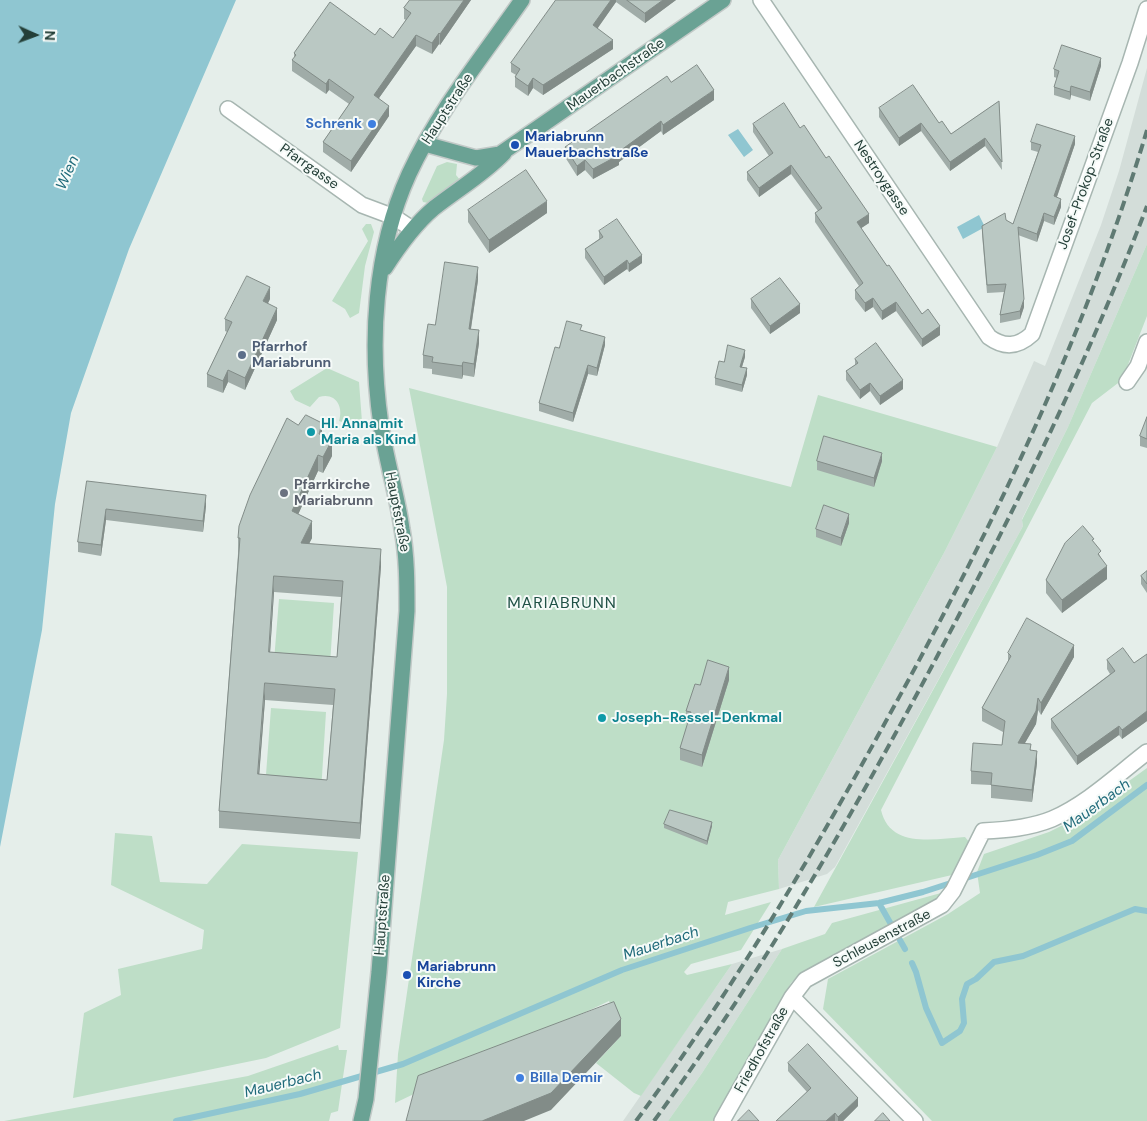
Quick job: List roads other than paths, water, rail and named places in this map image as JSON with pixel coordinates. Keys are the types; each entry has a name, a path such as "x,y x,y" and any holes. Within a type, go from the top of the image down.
{"main road":[{"name":"Hauptstraße","path":"361,1121 366,1099 373,1031 407,611 407,575 402,527 385,454 376,372 376,316 381,276 394,217 409,175 452,99 522,0"},
{"name":"Mauerbachstraße","path":"425,144 476,158 500,154 724,0"},
{"name":"Mauerbachstraße","path":"381,276 412,229 434,208 482,174 508,149"}],"street":[{"name":"Nestroygasse","path":"761,0 989,337 998,344 1009,346"},
{"name":"Josef-Prokop-Straße","path":"1009,346 1024,342 1032,334 1130,63 1147,9"},
{"name":"Pfarrgasse","path":"228,109 362,205 394,217 412,229"},
{"path":"1127,382 1138,366 1147,342"},
{"name":"Schleusenstraße","path":"805,980 935,910 948,899 953,891 983,831 1013,830 1034,824 1070,809 1147,752"},
{"name":"Friedhofstraße","path":"722,1121 792,997 805,980"},
{"path":"792,997 915,1121"}],"water":[{"name":"Wien","path":"0,0 236,0 129,249 71,413 55,504 42,630 0,847"},
{"path":"738,129 753,150 744,157 728,135"},
{"path":"979,215 985,227 963,239 957,227"}],"waterway":[{"name":"Mauerbach","path":"176,1121 300,1094 403,1064 622,970 750,928 806,911 879,903 923,892 1037,855 1072,841 1147,785"},
{"path":"879,903 905,949"},
{"path":"912,963 926,1008 942,1043 960,1031 964,1023 962,999 967,984 976,979 994,962 1023,956 1135,909 1147,911"}],"railway":[{"path":"636,1121 671,1073 768,925 829,823 925,650 998,505 1033,432 1065,358 1095,283 1147,130"},
{"path":"654,1121 730,1011 801,898 868,783 932,666 991,553 1047,439 1124,265 1147,206"}],"place":[{"name":"Schrenk","path":"372,124"},
{"name":"Mariabrunn Mauerbachstraße","path":"515,145"},
{"name":"Pfarrhof Mariabrunn","path":"242,355"},
{"name":"Hl. Anna mit Maria als Kind","path":"311,432"},
{"name":"Pfarrkirche Mariabrunn","path":"284,493"},
{"name":"Joseph-Ressel-Denkmal","path":"602,718"},
{"name":"Mariabrunn Kirche","path":"407,975"},
{"name":"Billa Demir","path":"520,1078"}],"district":[{"name":"MARIABRUNN","path":"562,604"}]}
